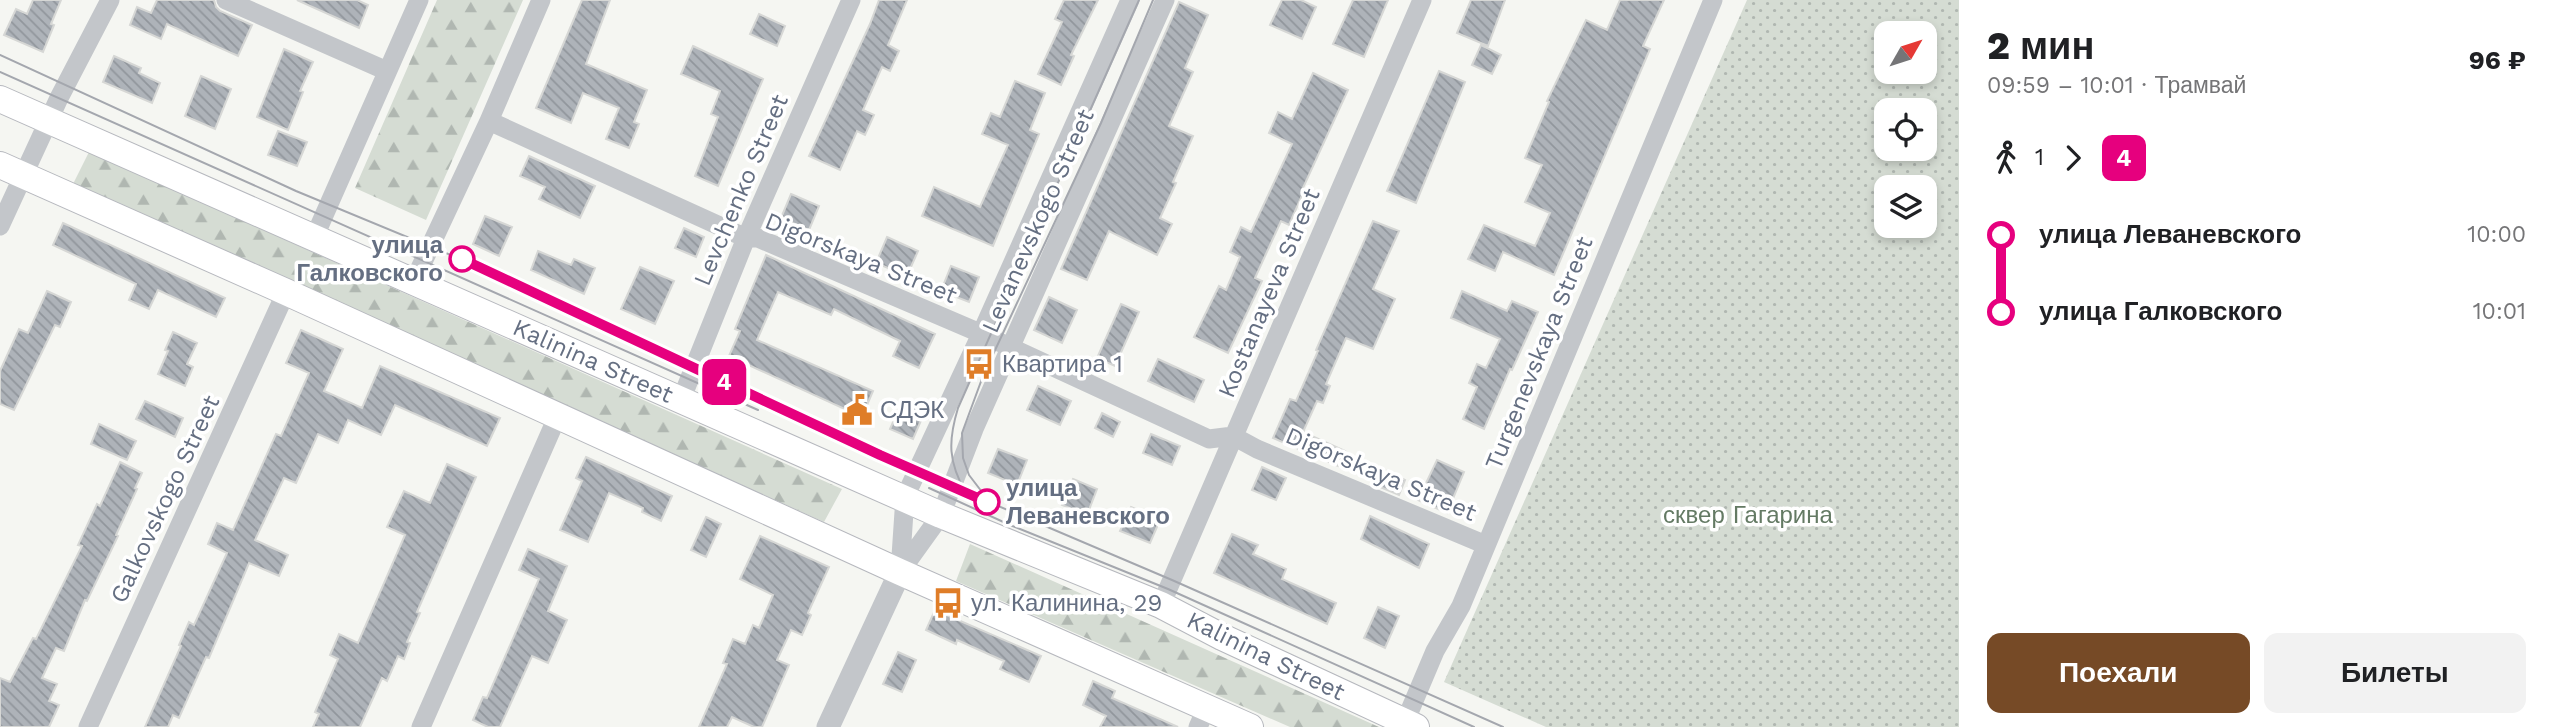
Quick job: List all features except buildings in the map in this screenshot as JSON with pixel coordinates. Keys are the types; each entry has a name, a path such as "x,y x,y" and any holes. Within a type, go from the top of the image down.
{"main road":[{"name":"Kalinina Street","path":"0,99 905,496 942,515 1161,606 1234,643 1410,724"},
{"path":"11,171 286,292 900,572 1202,718 1250,727"}],"street":[{"path":"0,226 11,171 48,121 110,0"},
{"path":"226,0 387,71"},
{"path":"314,238 419,0"},
{"path":"414,281 489,121 541,0"},
{"name":"Levchenko Street","path":"681,400 746,238 850,0"},
{"name":"Levanevskogo Street","path":"900,572 905,496 981,334 1130,0"},
{"name":"Levanevskogo Street","path":"828,727 900,572 942,515 974,429 1165,0"},
{"name":"Kostanayeva Street","path":"1161,606 1422,0"},
{"name":"Turgenevskaya Street","path":"1410,724 1435,651 1461,606 1713,0"},
{"name":"Digorskaya Street","path":"489,121 746,238 758,238 981,334 1209,439 1233,436 1257,449 1486,545"},
{"name":"Galkovskogo Street","path":"88,727 286,292"},
{"path":"421,727 558,415"}],"green space":[{"path":"437,0 523,0 426,220 355,188"},
{"name":"сквер Гагарина","path":"1747,0 1959,0 1959,727 1546,727 1444,682"},
{"path":"89,152 842,489 824,522 72,186"},
{"path":"970,544 1379,727 1290,727 956,581"}],"tram line":[{"path":"966,493 951,451 952,431 958,408 1139,0"},
{"path":"991,498 982,492 969,475 963,458 962,433 983,376 1101,123 1153,0"},
{"path":"0,55 296,191 458,258 916,471 1172,580 1503,727"},
{"path":"0,72 758,410"},
{"name":"4","path":"462,259 880,455 987,502"},
{"path":"929,488 1010,525 1168,589 1474,727"}],"place":[{"name":"улица Галковского","path":"462,259"},
{"name":"Квартира 1","path":"979,364"},
{"name":"СДЭК","path":"857,410"},
{"name":"улица Леваневского","path":"987,502"},
{"name":"ул. Калинина, 29","path":"948,603"}]}
